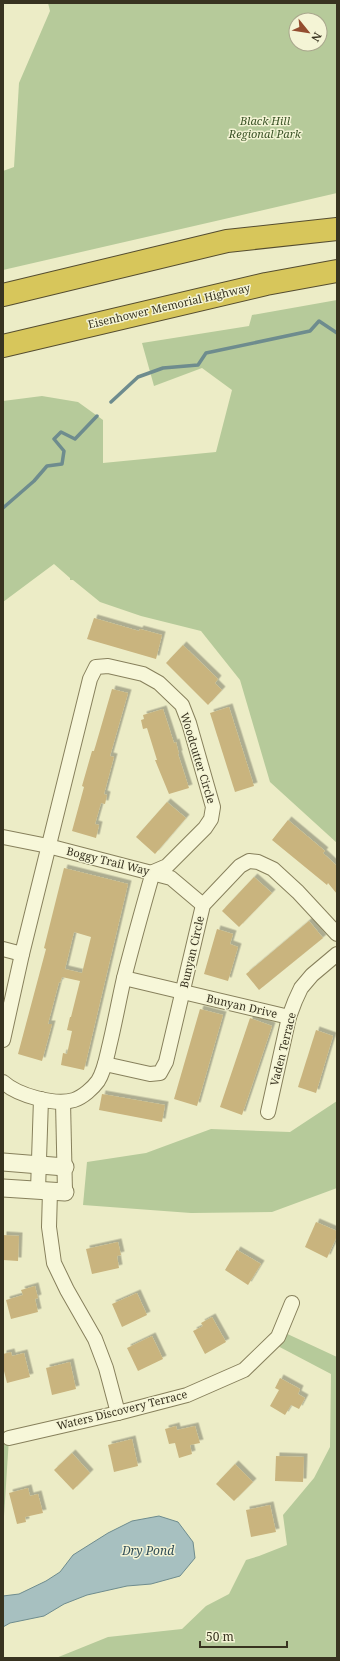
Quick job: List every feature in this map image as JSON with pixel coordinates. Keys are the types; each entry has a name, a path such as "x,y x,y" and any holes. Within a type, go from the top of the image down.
{"highway":[{"path":"3,295 227,241 337,229"},
{"name":"Eisenhower Memorial Highway","path":"3,346 266,284 337,271"}],"street":[{"name":"Woodcutter Circle","path":"3,1040 48,846 93,671 96,667 108,666 143,674 159,683 182,706 189,723 213,807 211,819 205,828 167,866 152,872"},
{"name":"Boggy Trail Way","path":"3,836 48,846 171,878 203,905"},
{"name":"Bunyan Circle","path":"105,1064 150,1074 160,1073 166,1062 203,905 240,866 249,861 258,862 273,869 298,892 337,934"},
{"path":"3,1082 22,1093 41,1099 63,1102 75,1099 87,1092 98,1080 105,1064 124,978 152,872"},
{"path":"3,949 22,954"},
{"name":"Vaden Terrace","path":"268,1112 289,1017 301,988 312,975 337,954"},
{"name":"Bunyan Drive","path":"124,978 289,1017"},
{"path":"41,1099 40,1166 51,1191 49,1227 54,1262 67,1290 95,1339 106,1368 118,1413"},
{"path":"51,1191 65,1167 63,1102"},
{"path":"3,1162 65,1167"},
{"path":"3,1188 51,1191"},
{"name":"Waters Discovery Terrace","path":"9,1438 118,1413 187,1395 244,1370 278,1337 292,1303"}],"green space":[{"name":"Black Hill Regional Park","path":"48,3 337,3 337,193 3,270 3,171 14,167 19,83 50,11"},
{"path":"337,300 337,843 270,782 240,680 201,631 141,616 100,602 73,580 70,580 70,578 54,564 3,602 3,401 42,396 78,402 103,420 103,463 216,452 232,390 202,368 154,386 142,343 249,326 252,315"},
{"path":"337,1101 337,1188 272,1212 191,1213 83,1205 87,1162 146,1153 211,1129 290,1132"},
{"path":"281,1331 337,1357 337,1658 56,1658 108,1637 182,1629 206,1606 229,1594 246,1560 287,1545 283,1515 314,1478 330,1447 331,1374 272,1343"},
{"path":"9,1438 3,1532 3,1446"}],"water":[{"name":"Dry Pond","path":"159,1516 178,1522 193,1542 195,1558 180,1576 151,1584 127,1586 87,1595 64,1604 44,1616 10,1623 3,1627 3,1596 19,1594 46,1581 60,1572 73,1555 108,1533 132,1521"}],"building":[{"path":"94,618 139,631 140,629 162,635 156,659 87,639"},
{"path":"183,645 218,679 215,683 222,690 208,705 166,663"},
{"path":"112,689 128,693 110,756 114,757 104,794 107,795 105,804 101,803 95,824 99,825 96,838 72,831 84,787 82,786"},
{"path":"229,707 254,786 235,792 210,713"},
{"path":"163,709 174,743 176,742 178,754 189,788 169,794 155,760 157,760 147,728 143,729 141,720 144,719 143,715"},
{"path":"167,802 186,818 155,854 136,837"},
{"path":"288,820 325,851 323,853 337,866 337,894 328,883 327,885 272,840"},
{"path":"64,868 128,884 84,1070 61,1065 63,1053 67,1054 72,1031 67,1030 80,981 62,977 60,983 59,982 48,1024 52,1024 42,1061 18,1054 46,949 44,948","holes":["74,932 91,937 82,973 65,969"]},
{"path":"254,877 272,893 239,927 222,911"},
{"path":"309,921 323,938 259,990 246,974"},
{"path":"217,929 233,934 230,944 238,947 228,981 204,974"},
{"path":"200,1009 223,1015 197,1106 174,1099"},
{"path":"250,1018 272,1026 242,1115 220,1107"},
{"path":"316,1030 333,1036 316,1093 298,1087"},
{"path":"102,1094 165,1105 162,1122 99,1110"},
{"path":"316,1222 337,1231 337,1236 327,1258 305,1247"},
{"path":"3,1235 19,1236 18,1261 3,1260"},
{"path":"118,1242 121,1255 117,1256 119,1268 92,1274 86,1249"},
{"path":"237,1250 261,1264 248,1285 225,1270"},
{"path":"35,1286 38,1298 35,1299 38,1312 11,1319 6,1300 23,1295 21,1290"},
{"path":"137,1293 147,1315 122,1327 112,1304"},
{"path":"212,1317 226,1342 205,1354 193,1331 203,1326 201,1323"},
{"path":"152,1336 163,1359 138,1371 127,1348"},
{"path":"11,1352 12,1356 24,1353 30,1377 7,1383 3,1367 3,1354"},
{"path":"70,1362 76,1389 52,1395 46,1368"},
{"path":"280,1378 300,1389 298,1394 305,1398 299,1409 291,1405 285,1415 270,1406 279,1390 275,1388"},
{"path":"176,1426 177,1430 195,1426 200,1443 190,1445 192,1454 179,1458 175,1443 169,1444 165,1429"},
{"path":"132,1439 138,1466 114,1472 108,1445"},
{"path":"72,1453 90,1473 73,1490 54,1470"},
{"path":"276,1456 304,1457 303,1482 275,1481"},
{"path":"235,1464 253,1482 234,1501 216,1484"},
{"path":"28,1488 30,1496 38,1494 43,1513 25,1517 26,1522 17,1524 9,1493"},
{"path":"270,1505 276,1532 251,1537 246,1510"}],"waterway":[{"path":"111,402 138,377 163,368 198,365 206,353 310,331 319,321 337,333"},
{"path":"3,508 34,481 47,466 62,464 64,451 54,439 61,432 75,439 97,416"}]}
